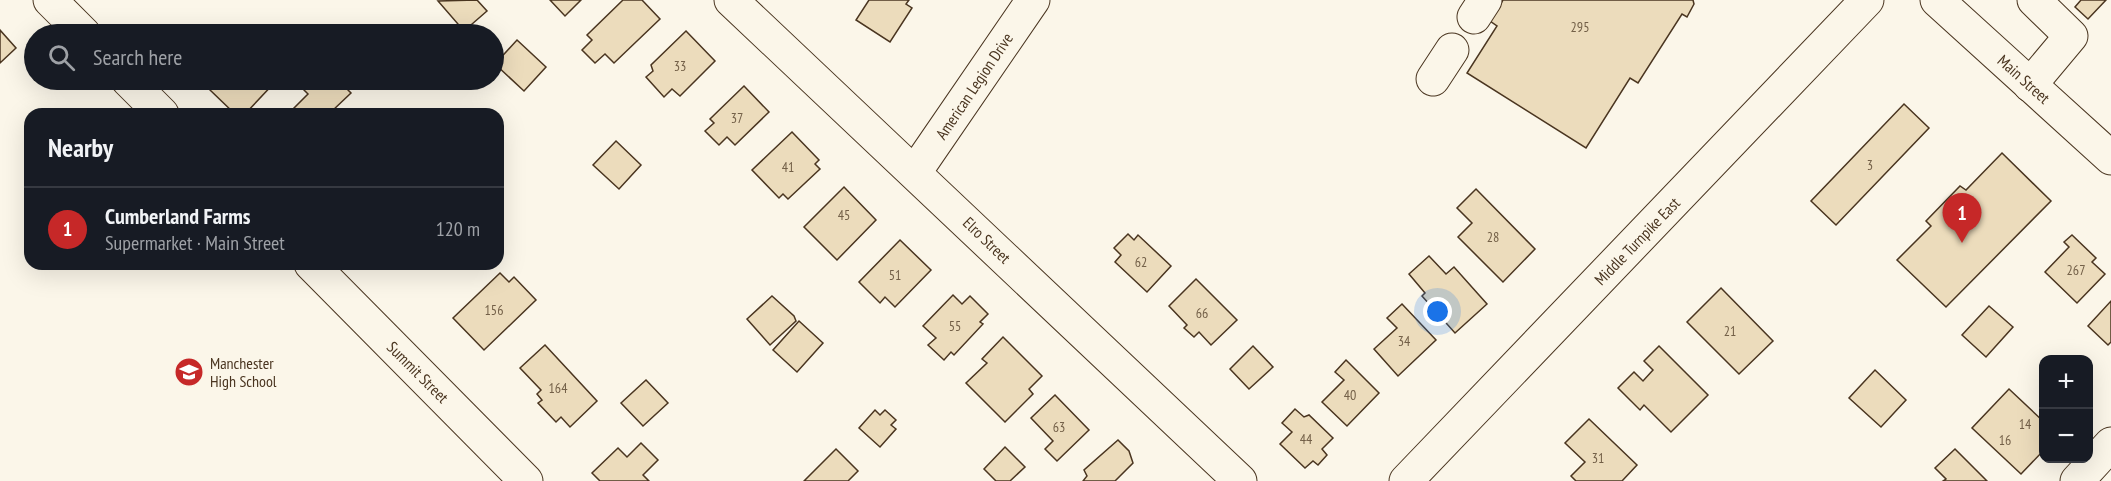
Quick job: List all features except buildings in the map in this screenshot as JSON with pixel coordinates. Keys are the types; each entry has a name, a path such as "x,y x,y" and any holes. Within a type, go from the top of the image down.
{"street":[{"path":"50,0 74,24"},
{"name":"Elro Street","path":"731,0 1240,481"},
{"name":"American Legion Drive","path":"915,172 1033,0"},
{"name":"Middle Turnpike East","path":"1406,481 1867,0"},
{"name":"Main Street","path":"1937,0 2111,158"},
{"path":"2030,85 2071,36 2034,0"},
{"path":"1433,78 1452,50"},
{"path":"138,90 156,108"},
{"name":"Summit Street","path":"316,270 526,481"},
{"path":"2077,481 2111,444"}],"place":[{"name":"Cumberland Farms","path":"1962,243"},
{"name":"Manchester High School","path":"189,372"}]}
